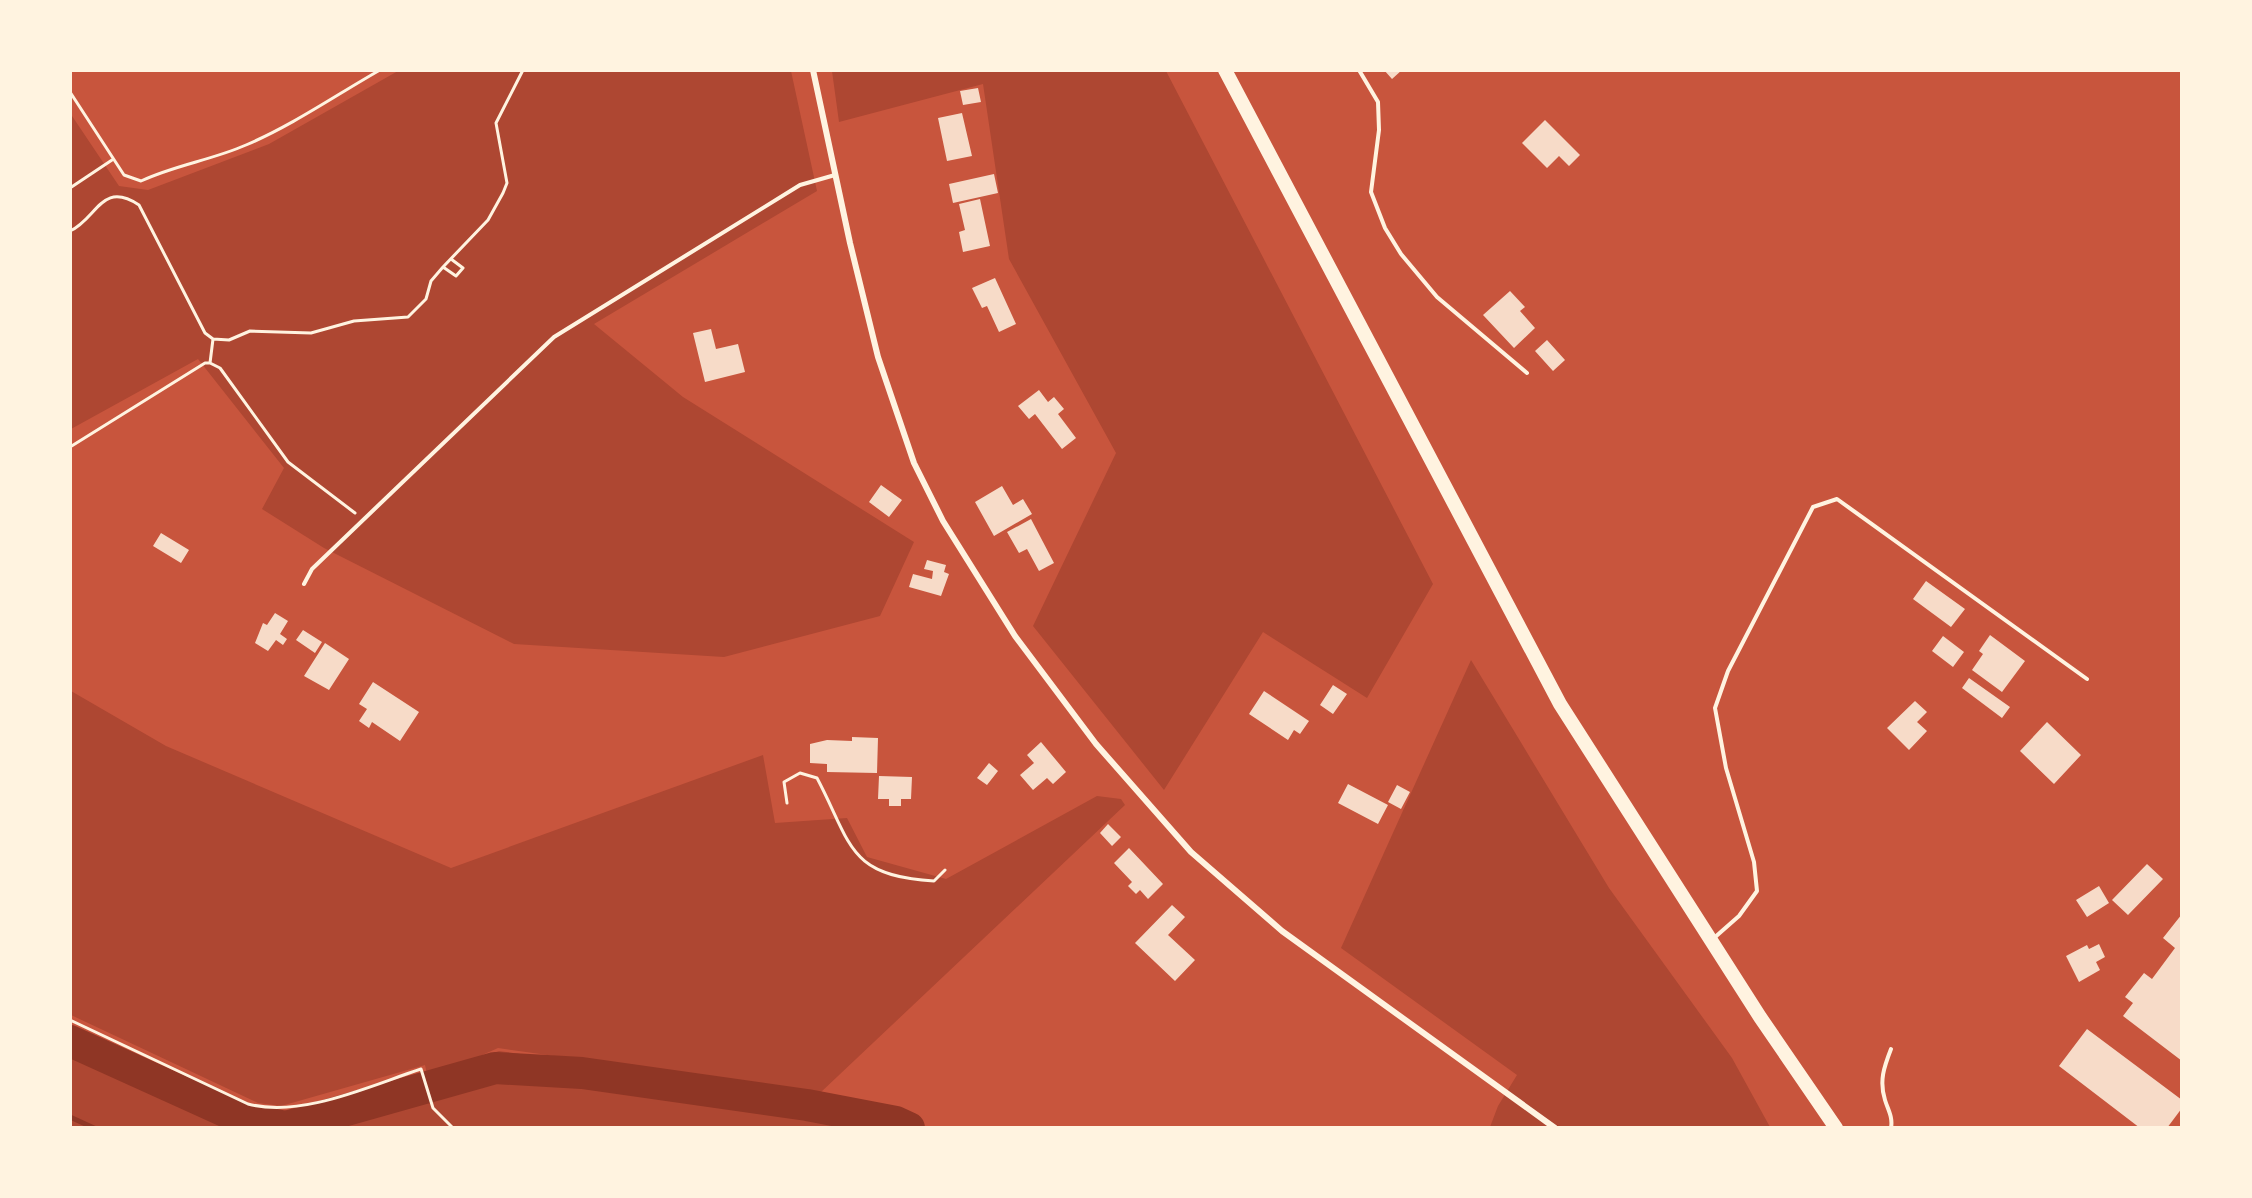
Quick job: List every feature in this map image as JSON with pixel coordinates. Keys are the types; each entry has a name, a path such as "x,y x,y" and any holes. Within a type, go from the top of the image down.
{"highway":[{"path":"1225,70 1560,704 1760,1017 1836,1128"}],"street":[{"path":"813,70 878,357 914,463 954,539 1015,636 1096,744 1172,833 1240,896 1334,969 1554,1128"}],"lane":[{"path":"1359,70 1378,102 1379,130 1371,192 1385,228 1401,254 1437,297 1527,373"},
{"path":"304,584 312,569 554,337 800,185 836,176"},
{"path":"1711,941 1739,916 1757,891 1754,862 1726,768 1715,708 1728,670 1813,507 1837,499 2087,679"},
{"path":"1891,1050 1881,1074 1884,1098 1892,1120 1891,1128"}],"path":[{"path":"70,92 112,160 124,175 141,181 167,169 231,151 258,140 380,70"},
{"path":"70,231 80,227 95,207 104,200 117,196 128,198 139,205 205,333 213,339 229,340 249,331 311,333 354,321 408,317 426,299 431,281 488,220 507,183 496,123 523,70"},
{"path":"70,188 112,160"},
{"path":"443,267 456,276 463,268 451,259"},
{"path":"210,363 213,339"},
{"path":"70,447 205,363 210,363 220,368 288,462 363,520"},
{"path":"787,803 784,782 800,773 817,777 852,851 870,867 911,880 934,881 945,870"},
{"path":"70,1020 248,1104 283,1109 326,1099 421,1069 432,1108 453,1128"}],"shaded area":[{"path":"398,71 791,71 817,191 594,324 683,397 914,542 880,616 724,657 514,644 324,548 262,509 284,468 198,359 71,429 70,113 119,186 148,190 269,144"},
{"path":"832,71 1166,71 1433,584 1367,698 1263,632 1164,790 1033,626 1116,453 1009,259 983,84 839,122"},
{"path":"1471,660 1609,888 1732,1058 1770,1127 1490,1127 1498,1106 1517,1075 1341,948"},
{"path":"71,691 166,746 451,868 763,755 775,823 847,818 867,857 946,879 1097,796 1121,799 1125,805 820,1093 498,1048 462,1064 499,1051 875,1106 927,1127 71,1127 71,1025 243,1110 283,1114 438,1072 427,1074 425,1065 281,1106 258,1103 71,1015"}],"building":[{"path":"1384,70 1402,70 1392,79"},
{"path":"978,88 981,102 963,105 960,91"},
{"path":"962,113 972,156 947,161 938,118"},
{"path":"1545,120 1580,155 1569,166 1559,156 1547,168 1522,143"},
{"path":"994,174 998,193 953,203 949,184"},
{"path":"980,199 990,246 963,252 959,232 965,230 959,204"},
{"path":"995,278 1016,324 999,332 987,306 982,308 972,288"},
{"path":"1510,291 1525,307 1520,311 1535,328 1514,348 1483,315"},
{"path":"711,329 716,349 738,344 745,372 705,382 693,333"},
{"path":"1547,340 1565,360 1553,371 1535,351"},
{"path":"1039,390 1048,402 1054,397 1064,409 1058,414 1076,438 1062,449 1035,414 1029,419 1018,406"},
{"path":"881,485 902,500 889,517 869,502"},
{"path":"1002,486 1013,505 1023,499 1032,514 994,536 975,502"},
{"path":"1031,519 1054,563 1039,571 1027,549 1019,553 1007,532"},
{"path":"161,533 189,550 181,563 153,546"},
{"path":"927,560 946,565 944,572 949,574 941,596 909,587 913,574 932,579 933,571 924,569"},
{"path":"1926,581 1965,609 1951,627 1913,599"},
{"path":"275,613 288,621 280,634 287,639 283,645 276,640 268,651 255,643 263,623 267,625"},
{"path":"303,630 322,642 315,653 296,640"},
{"path":"1990,635 2025,661 2002,692 1972,670 1983,654 1979,651"},
{"path":"1943,636 1964,652 1953,667 1932,651"},
{"path":"325,643 349,659 329,690 304,676"},
{"path":"1969,678 2010,707 2002,718 1962,688"},
{"path":"373,682 419,712 400,741 372,722 369,728 359,721 367,709 359,704"},
{"path":"1333,685 1347,694 1333,714 1320,705"},
{"path":"1264,691 1309,721 1300,734 1294,730 1288,740 1249,714"},
{"path":"1915,701 1927,712 1917,722 1927,731 1909,750 1887,728"},
{"path":"2047,722 2081,755 2054,784 2020,751"},
{"path":"852,737 878,738 877,773 827,772 827,764 810,763 810,744 827,740 852,741"},
{"path":"1041,742 1066,772 1053,784 1047,778 1033,790 1020,775 1034,763 1027,755"},
{"path":"989,763 998,771 987,785 977,778"},
{"path":"879,776 912,777 911,799 901,799 901,806 889,806 889,799 878,799"},
{"path":"1348,784 1388,805 1378,824 1338,803"},
{"path":"1397,785 1410,792 1401,809 1388,802"},
{"path":"1108,824 1121,837 1112,846 1100,833"},
{"path":"1129,848 1163,884 1148,899 1140,890 1136,894 1128,886 1132,882 1114,863"},
{"path":"2147,864 2163,879 2128,915 2112,900"},
{"path":"2099,886 2109,903 2087,917 2076,900"},
{"path":"1172,905 1185,917 1168,935 1195,960 1175,981 1135,943"},
{"path":"2182,914 2182,1061 2123,1016 2133,1003 2125,997 2144,973 2152,979 2175,948 2163,938"},
{"path":"2099,944 2105,957 2096,962 2100,970 2079,982 2066,956 2087,945 2089,949"},
{"path":"2087,1029 2182,1100 2182,1108 2167,1128 2140,1128 2059,1066"}],"waterway":[{"path":"70,1041 240,1118 286,1127 495,1068 582,1073 807,1105 896,1122 909,1128"},
{"path":"70,1117 94,1128"}]}
